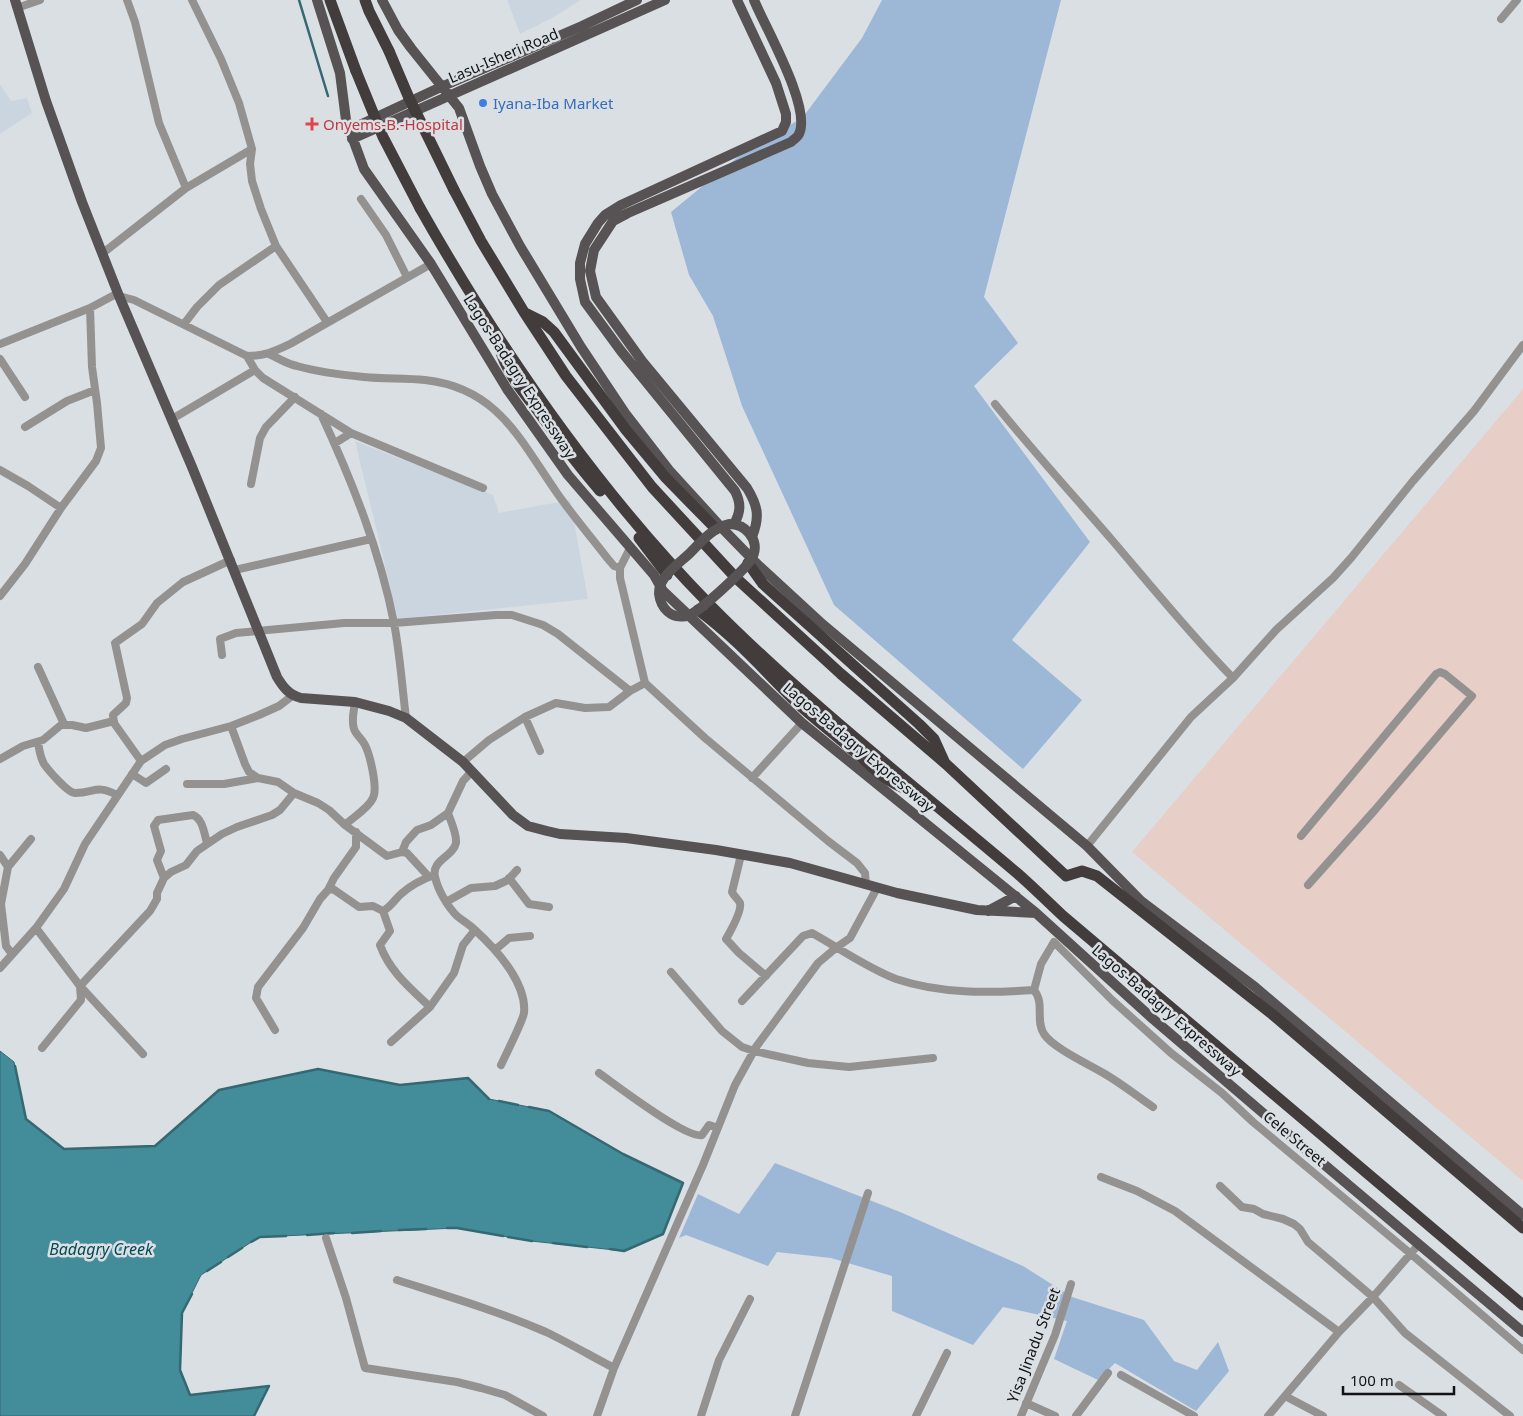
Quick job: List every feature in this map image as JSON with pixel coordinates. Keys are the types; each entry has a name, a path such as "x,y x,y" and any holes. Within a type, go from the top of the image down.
{"highway":[{"name":"Lagos-Badagry Expressway","path":"330,0 383,137 450,261 537,396 619,504 677,570 711,606 813,703 1523,1305"},
{"path":"365,0 409,98 454,190 481,241 524,312 566,376 652,487 736,578 946,764 1066,876 1082,870 1097,876 1272,1014 1523,1228"},
{"path":"524,312 543,322 554,332 626,430 666,478 716,529"},
{"path":"497,335 501,354 515,381 581,468 667,575"},
{"path":"748,563 763,584 934,738 946,764"},
{"path":"698,610 718,626 797,703 896,785 905,790 918,791"}],"main road":[{"name":"Lagos-Badagry Expressway","path":"317,0 340,73 346,120 364,169 431,264 513,396 568,475 654,575 663,591 802,723 1016,896 1161,1026 1263,1114 1523,1332"},
{"path":"382,0 398,30 462,113 483,173 520,246 581,347 625,413 669,470 720,526 757,564 820,622 1087,846 1140,901 1255,987 1523,1215"},
{"name":"Lasu-Isheri Road","path":"351,135 441,87 582,26 636,0"},
{"name":"Lasu-Isheri Road","path":"351,135 449,95 665,0"},
{"path":"737,0 776,83 786,114 786,122 782,131 621,205 605,215 591,232 585,244 580,263 580,279 585,302 621,351 747,488 753,498 758,517 752,537"},
{"path":"734,524 739,516 740,506 735,491 665,398 642,361 596,297 590,265 594,250 614,221 628,213 791,142 799,135 801,112 796,94 754,0"},
{"path":"16,4 46,101 82,202 118,294 235,570 277,677 292,696 355,702 390,711 406,718 463,762 513,815 528,826 560,834 626,838 790,863 877,888 988,911 1036,913"},
{"path":"734,524 744,528 752,537 755,546 748,563 698,610 690,615 670,614 661,604 659,590 667,575 716,529 734,524"},
{"path":"988,911 1016,896"}],"street":[{"path":"16,4 40,0"},
{"path":"127,0 135,22 159,123 186,188"},
{"path":"192,0 221,59 239,103 252,149 250,164 252,181 276,246 327,322"},
{"path":"1501,19 1517,0"},
{"path":"103,253 186,188 252,149"},
{"path":"361,199 386,235 408,277"},
{"path":"184,324 197,306 219,285 276,246"},
{"path":"0,344 90,308 118,294 184,324 247,356 269,354 431,264"},
{"path":"0,596 25,564 61,508 96,461 101,448 91,357 90,308"},
{"path":"1087,846 1191,716 1233,678 1276,630 1333,578 1351,558 1413,481 1474,411 1523,345"},
{"path":"269,354 295,366 326,372 363,377 426,380 446,384 468,392 490,404 514,430 572,514 614,566 620,568"},
{"path":"247,356 254,370 263,378 351,433 483,488"},
{"path":"0,359 25,397"},
{"path":"172,419 254,370"},
{"path":"25,427 67,401 95,390"},
{"path":"251,484 260,438 266,427 295,397"},
{"path":"995,404 1032,450 1086,509 1200,644 1233,678"},
{"path":"321,414 372,539 394,624 406,718"},
{"path":"334,443 351,433"},
{"path":"0,470 61,508"},
{"path":"235,570 372,539"},
{"path":"630,548 620,568 620,578 645,682 705,738 857,863 865,873 866,885"},
{"path":"141,762 114,721 113,715 126,703 127,698 115,646 117,642 142,624 156,603 183,582 230,560"},
{"path":"222,655 220,639 236,633 344,623 394,624 496,615 525,618 543,625 558,634 630,691"},
{"path":"38,666 64,724"},
{"path":"1301,836 1436,674 1440,672 1445,674 1472,696 1374,812 1308,885"},
{"path":"463,762 489,740 525,717 556,703 585,708 609,707 645,682"},
{"path":"0,968 36,928 64,889 85,844 141,762 165,746 182,739 232,726 279,706 292,696"},
{"path":"345,825 373,800 375,793 370,761 352,721 355,702"},
{"path":"525,717 540,751"},
{"path":"0,759 23,746 43,740 64,724 86,728 114,721"},
{"path":"752,778 802,723"},
{"path":"232,726 244,764 249,772 258,778"},
{"path":"38,742 44,764 70,792 76,793 103,789 117,795"},
{"path":"132,774 146,783 166,770"},
{"path":"402,852 406,842 417,830 431,825 448,813 463,781 472,771"},
{"path":"187,784 224,784 258,778 278,782 294,793 329,810 345,825 387,856 402,852 410,856 431,876 446,902 457,916 475,930 495,950 518,984 524,1002 524,1015 501,1065"},
{"path":"42,1048 81,1000 80,986 150,911 157,899 157,893 164,878 170,872 186,865 197,850 206,843 236,827 272,815 280,810 294,793"},
{"path":"383,911 402,893 431,876 438,862 451,852 456,844 455,834 448,813"},
{"path":"164,878 157,860 160,851 154,826 158,820 197,816 201,821 206,843"},
{"path":"275,1030 256,998 258,987 303,928 320,899 356,848 356,832"},
{"path":"12,954 6,946 1,904 8,867 31,839"},
{"path":"0,855 8,867"},
{"path":"741,855 732,892 740,907 731,932 726,939 766,976"},
{"path":"446,902 471,888 491,888 509,878 517,870"},
{"path":"509,878 529,904 549,907"},
{"path":"597,1416 614,1368 735,1085 754,1051 818,963 850,938 877,888"},
{"path":"328,890 339,891 359,907 373,906 383,911 390,932 380,945 384,957 397,976 430,1007"},
{"path":"36,928 80,986 143,1054"},
{"path":"391,1042 430,1007 454,973 463,945 475,930"},
{"path":"742,1001 808,934 812,933 868,965 895,978 920,986 967,992 1034,990 1039,996 1041,1024 1044,1034 1055,1044 1108,1076 1153,1107"},
{"path":"495,950 509,938 530,936"},
{"name":"Cele Street","path":"1034,990 1042,964 1054,942 1112,1000 1171,1054 1222,1093 1253,1122 1523,1350"},
{"path":"671,972 722,1030 742,1046 754,1051 808,1063 849,1067 933,1058"},
{"path":"1151,1036 1161,1026"},
{"path":"1171,1054 1181,1043"},
{"path":"600,1073 654,1113 694,1135 702,1135 709,1124 718,1128"},
{"path":"1101,1177 1137,1191 1175,1211 1339,1332"},
{"path":"1220,1186 1242,1207 1254,1209 1263,1214 1294,1224 1300,1229 1308,1242 1379,1302 1386,1314 1412,1339 1510,1416"},
{"path":"795,1416 868,1193"},
{"path":"326,1238 346,1298 365,1368 456,1382 481,1388 505,1395 543,1416"},
{"path":"1268,1416 1339,1332 1420,1244"},
{"path":"397,1280 516,1320 547,1333 614,1368"},
{"name":"Yisa Jinadu Street","path":"1021,1416 1055,1335 1071,1284"},
{"path":"701,1416 718,1360 750,1299"},
{"path":"916,1416 947,1353"},
{"path":"1076,1416 1108,1373"},
{"path":"1121,1375 1194,1416"},
{"path":"1399,1385 1443,1416"},
{"path":"1286,1396 1322,1416"},
{"path":"1026,1404 1055,1416"}],"shaded area":[{"path":"507,0 581,0 552,18 520,34"},
{"path":"882,0 1061,0 984,297 1018,343 974,386 1090,542 1012,640 1082,700 1023,769 834,605 742,406 713,316 689,275 671,212 738,157 803,117 862,38"},
{"path":"0,84 11,101 27,98 32,113 0,134"},
{"path":"1523,389 1523,1181 1132,852"},
{"path":"355,441 493,495 499,513 570,500 588,599 398,619"},
{"path":"775,1163 900,1212 1023,1266 1072,1297 1144,1320 1174,1361 1197,1370 1218,1342 1229,1371 1196,1411 1115,1363 1098,1380 1054,1359 1067,1321 1003,1307 973,1345 892,1311 892,1276 831,1258 777,1252 768,1266 686,1235 679,1238 698,1194 739,1214"}],"water":[{"name":"Badagry Creek","path":"0,1051 14,1062 26,1119 64,1149 155,1146 219,1090 318,1069 400,1085 468,1078 489,1099 549,1111 623,1154 683,1183 663,1234 624,1251 531,1241 457,1228 259,1237 201,1275 182,1313 180,1370 190,1395 269,1386 254,1416 0,1416"}],"waterway":[{"path":"299,0 328,96"},
{"path":"15,1066 26,1119 64,1149 155,1146 219,1090 318,1069 400,1085 468,1078 489,1099"},
{"path":"499,1101 518,1105"},
{"path":"529,1107 549,1111 623,1154 683,1183 663,1234 624,1251 610,1249"},
{"path":"447,1228 503,1236"},
{"path":"399,1230 426,1229"},
{"path":"352,1233 381,1231"},
{"path":"307,1235 334,1233"},
{"path":"251,1242 260,1237 286,1236"},
{"path":"508,1237 532,1241"},
{"path":"553,1243 587,1247"},
{"path":"228,1257 242,1248"},
{"path":"207,1271 221,1262"},
{"path":"192,1294 182,1313 180,1370 190,1395 269,1386 254,1416"}],"place":[{"name":"Iyana-Iba Market","path":"483,103"},
{"name":"Onyems-B.-Hospital","path":"312,124"}]}
